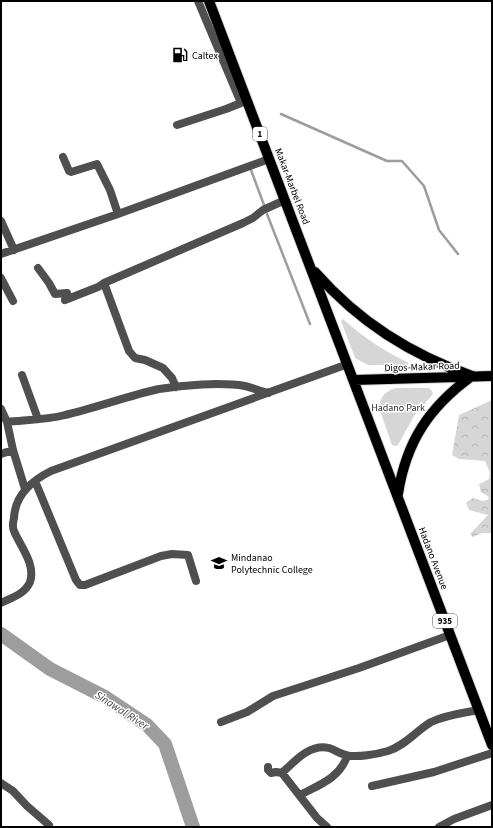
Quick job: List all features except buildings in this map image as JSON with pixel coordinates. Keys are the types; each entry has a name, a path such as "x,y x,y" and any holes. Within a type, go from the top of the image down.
{"main road":[{"name":"Makar-Marbel Road","path":"208,1 244,102 269,159 354,380"},
{"path":"311,267 344,303 383,333 426,358 472,376"},
{"path":"398,497 405,461 421,428 443,399 472,376"},
{"name":"Digos-Makar Road","path":"354,380 492,376"},
{"name":"Hadano Avenue","path":"354,380 492,745"}],"street":[{"path":"177,125 244,102 198,1"},
{"path":"63,157 69,171 71,172 96,164 110,190 118,214"},
{"path":"1,254 118,214 269,159"},
{"path":"38,268 55,294 67,293 65,300 98,288 104,282 243,223 253,218 263,210 285,200"},
{"path":"1,222 14,250"},
{"path":"1,278 12,301"},
{"path":"104,282 129,351 135,358 163,368 172,378 176,386"},
{"path":"1,603 21,593 30,582 32,570 13,529 16,502 25,489 35,481 52,471 348,364"},
{"path":"22,376 38,419"},
{"path":"7,422 65,415 132,396 176,386 234,385 245,386 268,393"},
{"path":"1,409 7,422 13,450 25,489"},
{"path":"1,454 13,450"},
{"path":"35,481 76,580 80,585 85,585 161,556 172,554 188,555 196,581"},
{"path":"221,722 247,712 273,696 359,668 450,635"},
{"path":"282,773 293,762 314,749 326,748 347,756 368,755 389,751 401,745 430,723 441,718 479,710"},
{"path":"372,786 434,772 492,753"},
{"path":"300,795 336,774 343,766 347,756"},
{"path":"268,767 268,770 271,773 282,773 317,818 327,827"},
{"path":"1,783 13,791 27,806 49,825"},
{"path":"439,827 454,819 492,805"}],"green space":[{"path":"343,319 374,344 409,363 407,365 368,365 355,358 341,321"},
{"name":"Hadano Park","path":"396,388 429,388 433,394 414,416 398,445 395,446 392,445 379,408 384,395"},
{"path":"492,400 492,533 482,533 473,537 470,534 488,515 469,510 466,503 473,498 482,501 488,500 489,497 481,492 479,484 489,479 490,473 485,461 459,459 452,455 459,415"}],"waterway":[{"path":"281,114 387,161 402,161 424,186 439,230 458,254"},
{"path":"251,170 264,205"},
{"path":"267,214 310,324"},
{"name":"Sinawal River","path":"1,634 50,669 105,697 147,725 165,744 193,827"}],"place":[{"name":"Caltex","path":"180,55"},
{"name":"Mindanao Polytechnic College","path":"219,563"}]}
